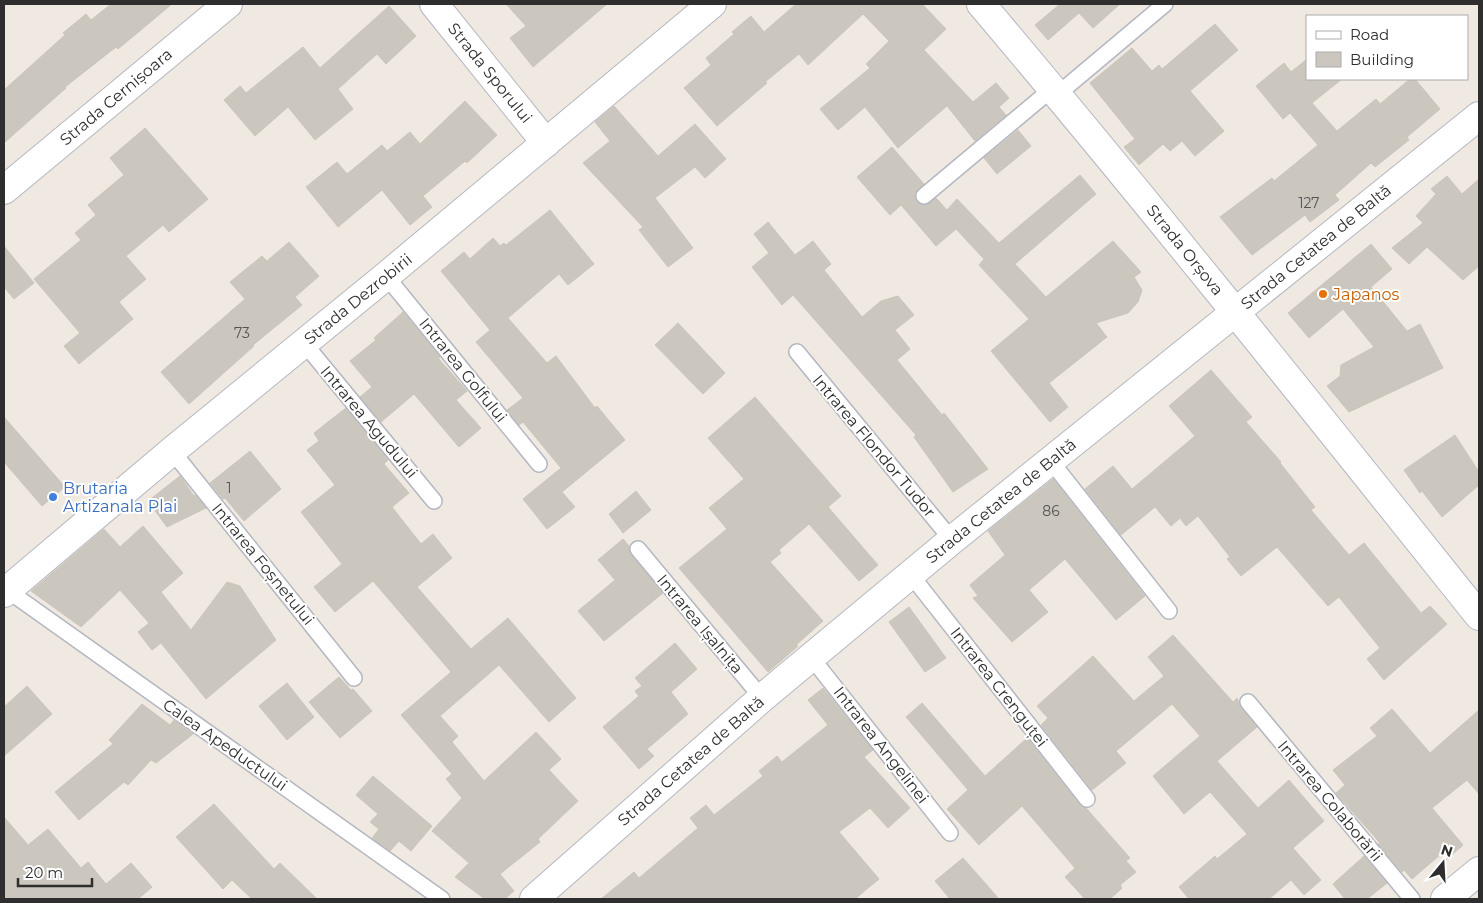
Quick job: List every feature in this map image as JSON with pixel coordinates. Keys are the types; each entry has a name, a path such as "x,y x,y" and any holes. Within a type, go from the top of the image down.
{"street":[{"name":"Strada Cernișoara","path":"4,190 228,4"},
{"name":"Strada Sporului","path":"434,4 546,143"},
{"name":"Strada Dezrobirii","path":"5,592 172,451 386,276 712,4"},
{"name":"Strada Orșova","path":"981,4 1055,91 1235,311 1479,616"},
{"name":"Strada Cetatea de Baltă","path":"534,899 762,698 952,540 1479,116"},
{"path":"1444,899 1479,871"}],"lane":[{"path":"924,196 1166,4"},
{"name":"Intrarea Golfului","path":"386,276 539,464"},
{"name":"Intrarea Agudului","path":"304,343 434,501"},
{"name":"Intrarea Flondor Tudor","path":"797,352 952,540"},
{"name":"Intrarea Foșnetului","path":"172,451 354,678"},
{"path":"1050,460 1169,611"},
{"name":"Intrarea Ișalnița","path":"638,549 762,698"},
{"name":"Intrarea Crenguței","path":"911,575 1087,799"},
{"name":"Calea Apeductului","path":"5,592 442,899"},
{"name":"Intrarea Angelinei","path":"811,657 950,834"},
{"name":"Intrarea Colaborării","path":"1248,702 1412,899"}],"building":[{"path":"111,4 172,4 118,49 116,47 65,87 4,143 4,90 65,35 63,33 86,14 91,20"},
{"path":"506,4 607,4 533,67 510,38 526,26"},
{"path":"796,4 922,4 946,29 924,50 973,102 996,83 1009,98 999,107 1006,115 975,141 947,106 898,148 865,107 838,130 820,109 870,68 866,64 889,41 863,14 808,65 799,54 717,126 684,88 711,65 706,58 734,34 732,32 751,16 764,32"},
{"path":"1060,4 1120,4 1093,28 1079,13 1048,40 1035,25"},
{"path":"389,6 416,36 386,64 377,54 338,89 353,109 315,140 288,107 255,136 224,100 240,86 246,93 303,47 320,68"},
{"path":"1215,24 1238,50 1190,91 1224,131 1195,156 1182,141 1170,151 1163,144 1139,165 1124,147 1135,139 1090,83 1132,48 1152,71 1159,65 1162,69"},
{"path":"1306,60 1306,80 1341,80 1312,103 1337,131 1376,99 1380,104 1409,80 1416,80 1440,109 1407,137 1409,140 1375,167 1371,163 1335,195 1339,200 1310,222 1305,215 1252,255 1220,217 1272,178 1274,181 1318,145 1290,113 1283,119 1256,86 1284,63 1291,72"},
{"path":"465,101 497,135 467,163 465,161 423,196 432,207 410,225 382,190 338,227 306,187 337,162 347,174 382,145 387,151 410,132 420,144"},
{"path":"614,106 658,156 695,124 726,159 705,178 695,167 655,198 693,248 668,267 639,230 643,227 583,163 610,141 595,122"},
{"path":"145,128 208,199 169,232 163,225 126,256 146,279 119,302 133,319 79,364 64,346 80,333 34,279 81,240 75,233 96,215 88,205 124,175 110,158"},
{"path":"1018,130 1031,146 997,174 984,158"},
{"path":"892,147 924,184 915,193 917,202 926,205 936,198 947,210 957,199 999,243 1080,175 1096,194 1015,264 1046,297 1113,241 1141,272 1134,277 1142,290 1138,302 1128,313 1096,323 1107,337 1049,383 1068,407 1050,422 991,351 1029,319 979,265 984,259 956,229 936,246 901,205 890,215 857,177"},
{"path":"1447,176 1462,194 1479,179 1479,266 1463,280 1427,247 1409,264 1392,248 1423,223 1416,216 1436,194 1431,189"},
{"path":"550,210 594,264 568,285 559,274 508,318 547,363 556,356 595,408 597,406 625,440 562,492 575,507 547,529 523,499 561,468 523,422 519,425 507,410 523,398 476,342 490,330 441,271 464,252 470,259 493,238 500,246 504,243 506,245"},
{"path":"768,222 795,255 813,241 831,264 824,270 862,317 881,301 898,296 914,315 895,330 910,349 897,360 942,415 944,413 988,469 953,492 914,437 916,435 793,295 782,305 752,267 769,253 754,234"},
{"path":"289,242 319,276 295,297 302,305 253,345 189,404 161,372 245,299 230,282 262,256 267,261"},
{"path":"1371,244 1392,269 1371,287 1407,331 1420,324 1443,368 1349,412 1327,386 1340,376 1341,365 1374,347 1343,309 1309,338 1288,313"},
{"path":"4,246 34,283 14,299 4,287"},
{"path":"403,312 440,357 438,358 467,391 456,400 481,428 459,447 414,394 381,422 360,397 372,387 350,361 376,340 374,338"},
{"path":"678,323 725,373 703,394 655,345"},
{"path":"1211,370 1252,417 1246,422 1281,462 1315,507 1311,510 1349,555 1364,543 1421,613 1430,606 1447,624 1384,680 1367,659 1380,648 1339,597 1328,606 1277,547 1241,576 1227,559 1230,557 1198,516 1186,526 1180,518 1171,526 1155,507 1121,535 1085,489 1113,466 1132,489 1195,436 1169,406"},
{"path":"755,397 841,496 828,507 878,565 859,581 809,524 779,550 781,553 770,562 823,621 768,672 679,568 727,529 709,508 744,479 708,438"},
{"path":"346,408 388,460 384,464 409,493 392,507 421,544 433,534 452,558 417,587 471,649 508,618 576,698 549,722 499,665 440,716 458,736 452,742 484,781 536,732 561,759 549,770 578,801 538,839 540,842 500,874 514,891 505,899 485,899 455,877 469,863 432,831 462,798 446,779 452,774 401,715 451,672 373,581 335,612 314,587 342,564 301,512 335,485 307,450 319,441 314,433"},
{"path":"4,417 65,487 42,506 4,462"},
{"path":"1455,435 1479,472 1479,485 1442,517 1422,491 1420,493 1404,470"},
{"path":"250,451 281,489 244,521 210,483"},
{"path":"180,476 194,496 206,508 167,527 148,501"},
{"path":"1053,479 1145,596 1116,620 1065,559 1029,590 1048,612 1012,642 973,598 978,596 970,585 1005,555 988,531"},
{"path":"636,491 651,510 623,533 609,514"},
{"path":"143,526 183,573 161,592 191,630 227,582 240,586 276,640 206,699 161,643 152,650 138,632 149,623 120,590 81,627 31,591 104,529 120,547"},
{"path":"623,539 629,546 631,555 663,593 604,641 578,611 615,580 598,560"},
{"path":"909,607 946,658 925,672 889,622"},
{"path":"1173,635 1233,702 1237,698 1241,708 1257,727 1217,761 1258,808 1289,780 1324,821 1293,848 1321,880 1304,895 1291,880 1269,899 1189,899 1179,887 1215,856 1217,859 1247,834 1210,792 1184,814 1153,776 1200,736 1172,704 1116,751 1126,763 1092,790 1041,725 1048,718 1037,706 1093,656 1134,701 1164,676 1148,657"},
{"path":"675,643 697,669 671,692 688,714 647,749 654,756 639,769 603,727 639,696 635,691 642,686 635,678"},
{"path":"339,677 351,690 353,689 372,711 340,738 309,702"},
{"path":"287,683 314,717 287,740 259,706"},
{"path":"27,686 52,714 4,756 4,707"},
{"path":"823,688 873,750 864,757 910,808 888,828 870,808 839,832 879,879 855,899 601,899 634,872 639,878 698,828 690,818 706,805 714,815 763,776 759,771 777,756 782,762 828,725 808,700"},
{"path":"922,703 985,776 1027,738 1080,805 1086,808 1130,858 1126,861 1136,872 1120,885 1122,888 1110,899 1085,899 1065,877 1075,868 1022,806 979,845 947,809 968,790 906,717"},
{"path":"142,704 170,725 174,720 193,734 156,763 151,760 128,785 124,782 79,820 55,792 113,744 109,740"},
{"path":"1392,709 1430,753 1479,710 1479,794 1467,780 1432,808 1463,845 1446,860 1441,854 1412,879 1404,870 1402,872 1378,844 1380,843 1336,793 1345,785 1333,770 1377,736 1370,728"},
{"path":"373,776 432,826 411,851 399,841 390,851 372,838 379,829 370,822 378,814 356,795"},
{"path":"214,804 274,869 280,863 317,899 252,899 232,880 223,889 176,837"},
{"path":"4,817 28,845 48,829 81,868 88,862 106,884 131,863 152,887 138,899 4,899"},
{"path":"1364,856 1387,883 1367,899 1345,899 1333,884"},
{"path":"963,858 999,899 950,899 935,881"}],"place":[{"name":"Japanos","path":"1323,294"},
{"name":"Brutaria Artizanala Plai","path":"53,497"}]}
